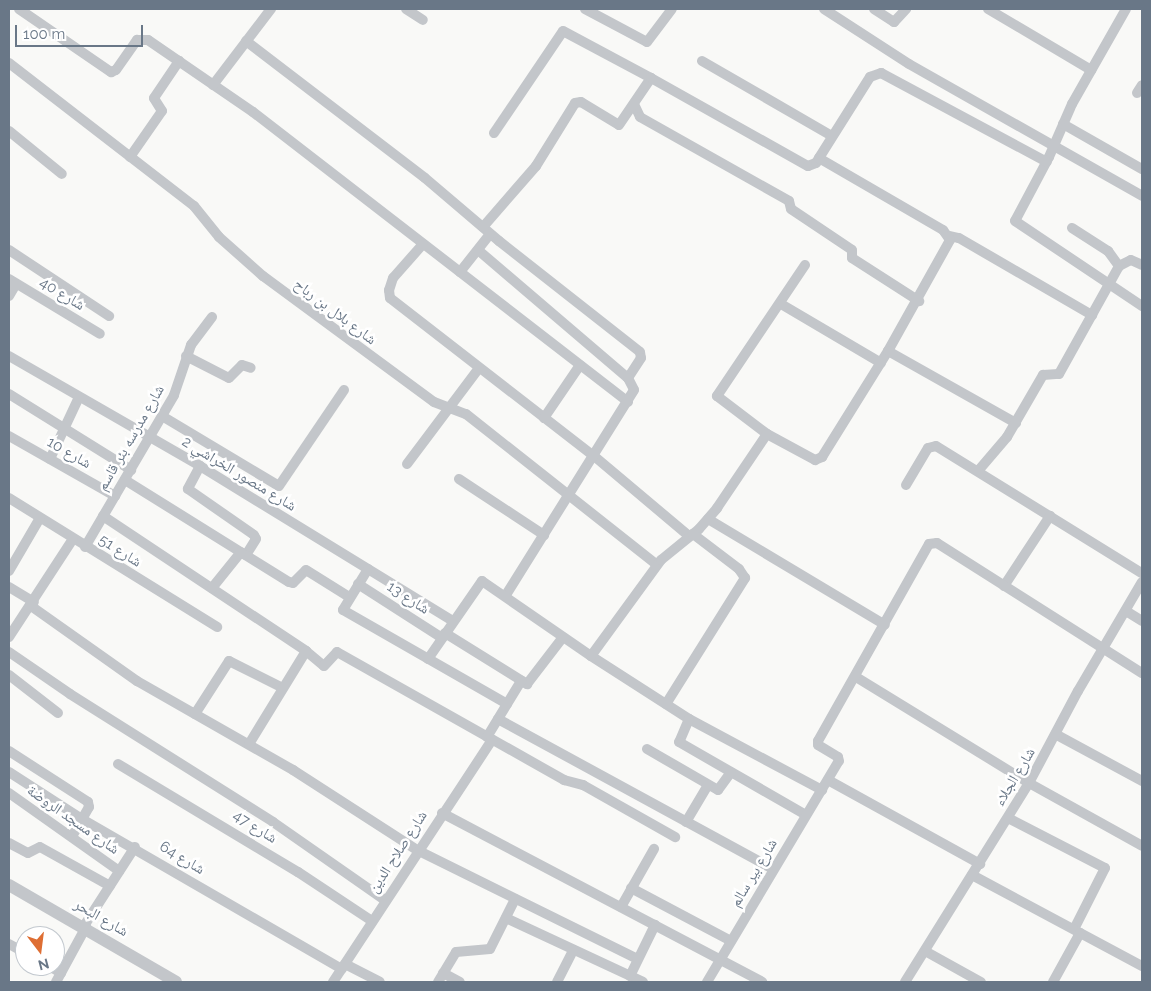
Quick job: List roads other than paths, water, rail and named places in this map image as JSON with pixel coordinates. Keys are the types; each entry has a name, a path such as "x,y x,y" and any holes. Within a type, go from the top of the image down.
{"street":[{"path":"19,9 112,72 116,70 141,38 148,40 213,84 628,402"},
{"path":"213,84 271,9"},
{"path":"406,9 423,20"},
{"path":"585,9 647,42 672,9"},
{"path":"824,9 836,12 908,64 1055,145 1142,196"},
{"path":"874,9 896,22 906,9"},
{"path":"988,9 1091,70"},
{"path":"1126,9 1091,70 1063,124 1047,162 1015,221 1107,285 1142,306"},
{"path":"494,133 562,31 651,78 808,166 816,163 870,77 878,73 1047,162"},
{"path":"246,40 404,161 486,230 640,352 641,358 628,378"},
{"path":"130,157 162,111 154,98 179,61"},
{"path":"702,61 832,136"},
{"name":"شارع بلال بن رباح","path":"9,63 194,206 219,238 263,276 434,402 466,414 568,497 657,565"},
{"path":"460,272 478,250 486,230 536,166 575,103 581,102 617,126 651,78"},
{"path":"634,104 640,117 789,201 792,210 852,250 852,258 919,301"},
{"path":"1063,124 1142,169"},
{"path":"9,132 62,174"},
{"path":"819,158 950,236 959,238 1092,315"},
{"path":"1072,228 1108,251 1120,266"},
{"path":"805,265 781,304 717,396 767,434 811,459 819,460 919,301 950,236"},
{"path":"423,244 394,278 389,290 390,298 594,456 691,535 739,569 745,578 666,704"},
{"path":"9,250 109,316"},
{"path":"478,250 628,378 634,390 506,595"},
{"path":"978,471 1016,423 1043,375 1059,374 1107,285 1120,266 1131,260 1142,266"},
{"path":"9,296 13,281"},
{"name":"شارع 40","path":"13,281 100,334"},
{"path":"781,304 881,363"},
{"name":"شارع مدرسه بئر قاسم","path":"85,546 174,395 186,356 195,338 212,317"},
{"path":"888,351 1016,423"},
{"name":"شارع منصور الخراشي 2","path":"9,356 200,466 453,621"},
{"path":"186,356 229,378 242,365 252,368"},
{"path":"544,418 580,365"},
{"path":"407,464 479,368"},
{"path":"162,416 279,486 344,390"},
{"path":"9,394 131,470"},
{"path":"50,459 79,397"},
{"path":"592,656 657,565 708,519 767,434"},
{"name":"شارع 10","path":"9,436 115,496"},
{"path":"906,484 931,446 978,471 1142,573"},
{"path":"200,466 188,489 254,535 256,539 212,588"},
{"path":"459,479 544,535"},
{"path":"125,480 291,583 306,570 349,597"},
{"name":"شارع 51","path":"9,498 217,627"},
{"path":"103,516 306,651 324,666 337,652 567,782 583,784 675,837"},
{"path":"1004,586 1050,516"},
{"path":"9,572 40,518"},
{"path":"708,519 885,625"},
{"path":"9,637 33,604 73,539"},
{"path":"1142,673 933,543 923,552 856,677 1028,783 1142,846"},
{"path":"368,569 343,607 345,612 507,704"},
{"path":"428,659 480,581 485,581 563,637 689,719 822,790"},
{"name":"شارع الجلاء","path":"905,982 1008,818 1057,735 1102,649 1142,582"},
{"name":"شارع 13","path":"358,584 521,681"},
{"path":"9,587 103,659 249,744 417,850 638,959"},
{"path":"1126,611 1142,621"},
{"path":"521,681 527,684 532,681 563,637"},
{"path":"249,744 306,651"},
{"path":"9,652 70,694 274,822 385,900"},
{"path":"195,714 229,661 283,688"},
{"path":"9,675 58,713"},
{"name":"شارع بير سالم","path":"707,982 828,780 839,758 817,743 856,677"},
{"name":"شارع صلاح الدين","path":"333,982 489,739 498,719 521,681"},
{"path":"498,719 773,869"},
{"path":"689,719 679,742 806,815"},
{"path":"1057,735 1142,781"},
{"path":"647,749 708,785 720,790 731,772"},
{"path":"9,751 88,802 89,807 72,836"},
{"name":"شارع 47","path":"118,764 298,872 372,921"},
{"name":"شارع 64","path":"9,772 82,819 135,847 343,966 380,982"},
{"path":"828,780 980,864"},
{"path":"686,822 708,785"},
{"name":"شارع مسجد الروضة","path":"9,793 119,871"},
{"path":"442,813 762,982"},
{"path":"1008,818 1105,868 1053,982"},
{"path":"9,843 28,853 40,847 110,886"},
{"path":"65,967 85,927 135,847"},
{"path":"621,907 654,848"},
{"path":"972,875 1142,966"},
{"name":"شارع البحر","path":"9,885 85,927 176,982"},
{"path":"631,888 732,940"},
{"path":"460,982 440,978 459,950 488,951 515,899"},
{"path":"506,918 643,982"},
{"path":"630,976 655,925"},
{"path":"557,982 573,950"},
{"path":"925,951 980,982"}]}
